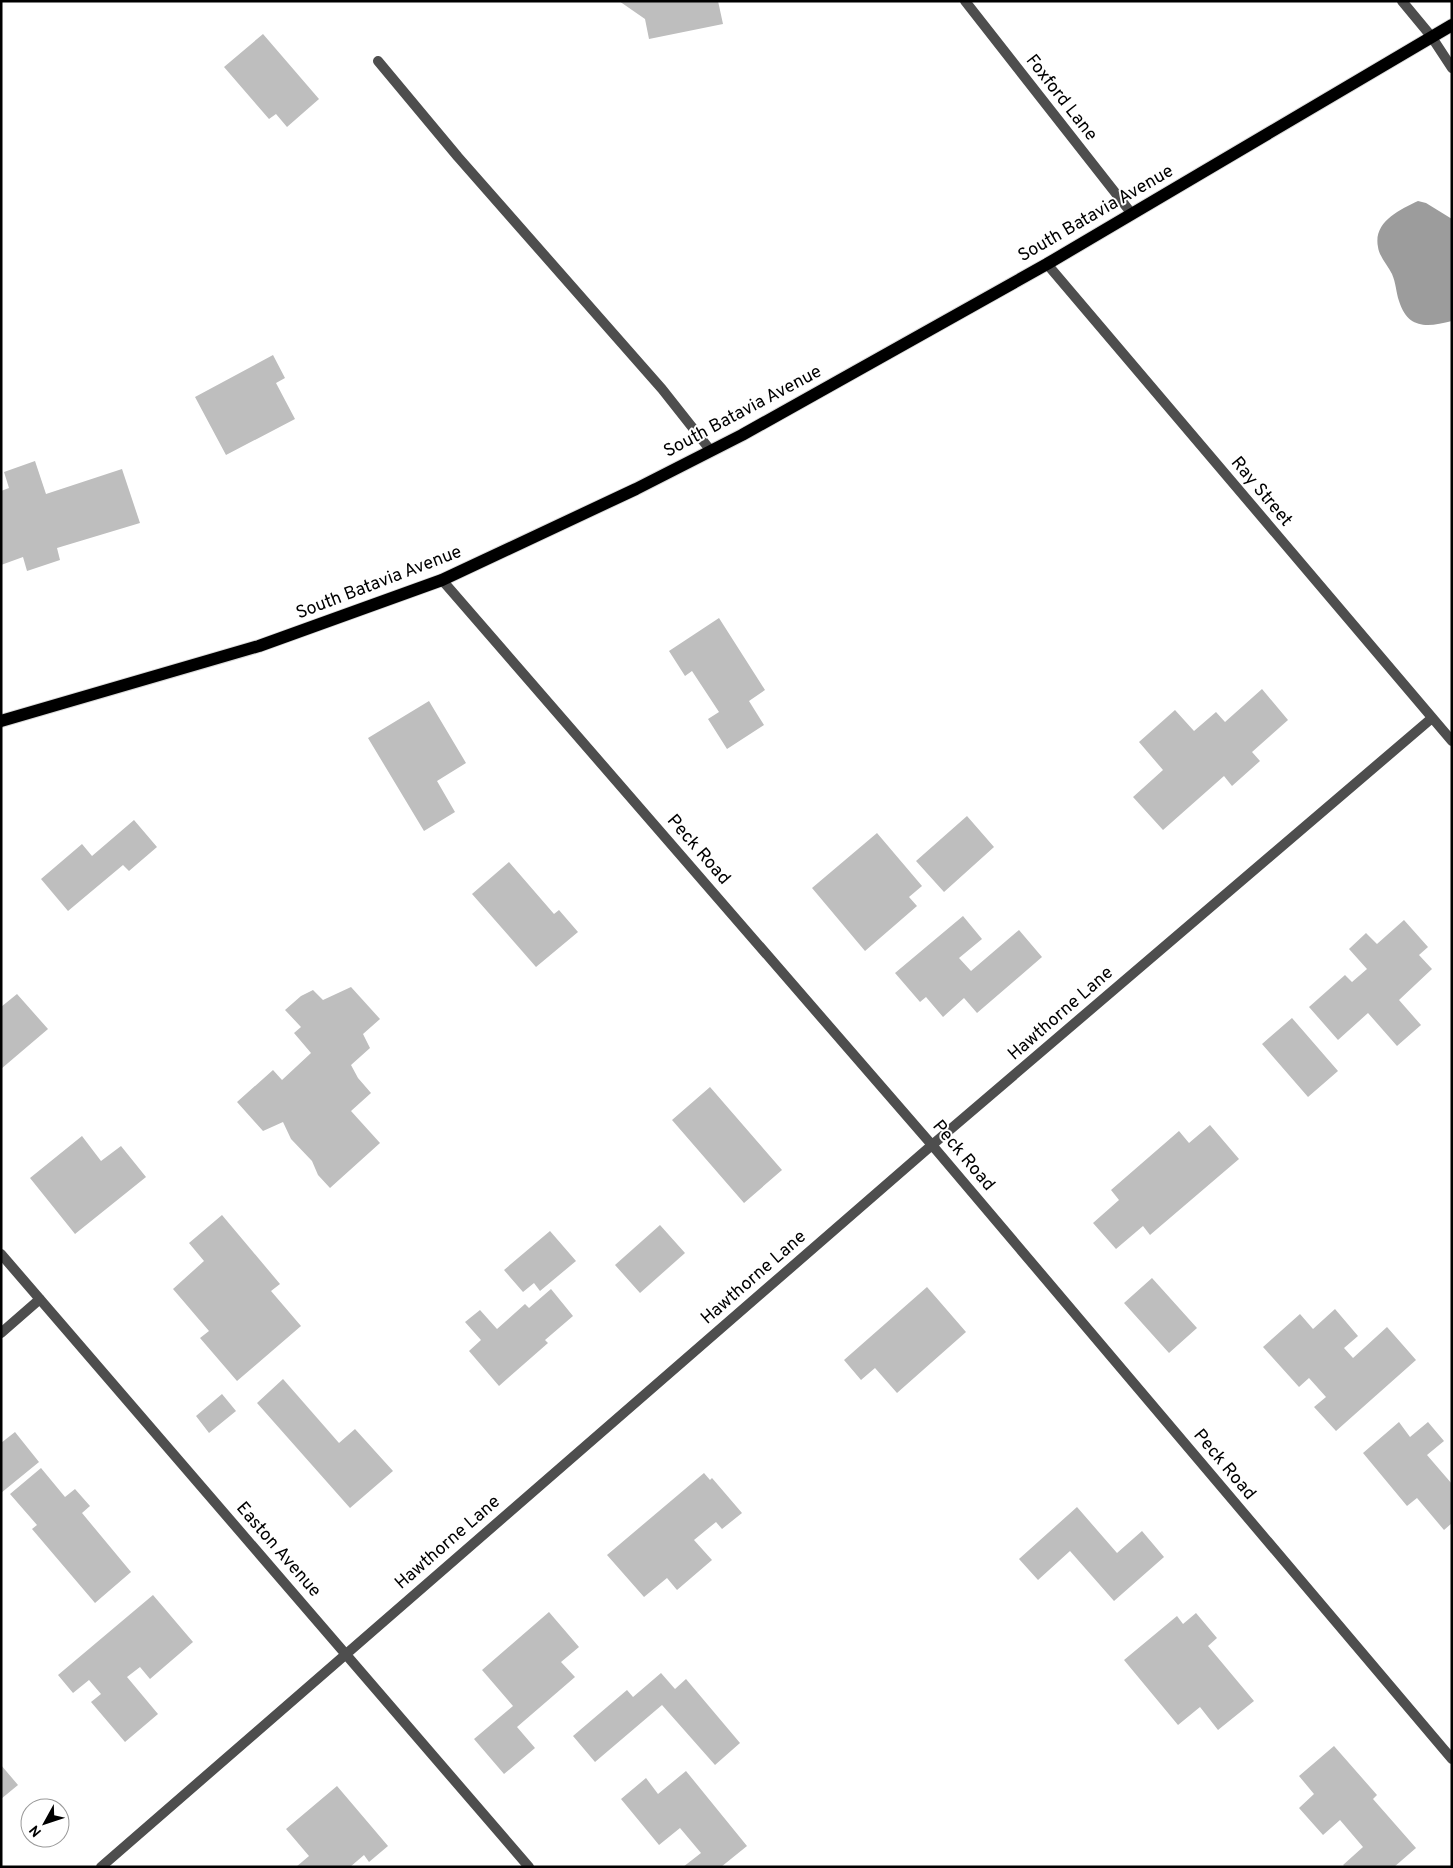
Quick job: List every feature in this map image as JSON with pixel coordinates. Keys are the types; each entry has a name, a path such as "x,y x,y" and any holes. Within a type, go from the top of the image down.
{"main road":[{"name":"South Batavia Avenue","path":"1,721 259,646 442,580 711,451 1047,264 1452,24"}],"street":[{"name":"Foxford Lane","path":"965,1 1132,214"},
{"path":"1402,1 1431,36 1452,68"},
{"path":"378,61 458,157 662,389 711,451"},
{"name":"Ray Street","path":"1047,264 1452,741"},
{"name":"Peck Road","path":"442,580 932,1145 1452,1759"},
{"name":"Hawthorne Lane","path":"101,1867 345,1653 932,1145 1432,718"},
{"name":"Easton Avenue","path":"1,1254 529,1867"},
{"path":"1,1333 40,1299"}],"shaded area":[{"path":"1418,201 1426,203 1452,219 1452,321 1427,325 1413,322 1408,317 1399,301 1392,274 1378,247 1379,231 1383,224 1403,208"}],"building":[{"path":"619,1 718,1 723,24 649,39 645,19"},
{"path":"263,34 319,99 287,127 276,114 269,119 224,67"},
{"path":"273,355 285,378 276,383 295,419 226,455 195,397"},
{"path":"35,461 46,494 122,469 140,523 57,548 60,560 27,571 23,557 1,565 1,491 9,488 4,472"},
{"path":"719,618 765,690 749,701 764,725 727,749 708,719 719,712 692,671 685,676 669,651"},
{"path":"1262,689 1288,720 1252,752 1260,761 1232,786 1224,776 1163,830 1133,797 1163,770 1139,742 1175,710 1194,731 1216,712 1225,722"},
{"path":"429,701 466,763 437,781 455,812 424,831 368,738"},
{"path":"967,816 994,847 944,892 916,861"},
{"path":"134,820 157,847 129,871 123,865 68,911 41,879 82,844 92,856"},
{"path":"877,833 922,886 909,897 917,906 865,951 812,888"},
{"path":"509,862 554,914 559,910 578,932 536,967 472,894"},
{"path":"963,916 982,939 959,958 971,971 1019,930 1042,957 977,1013 964,998 943,1017 926,997 920,1002 895,973"},
{"path":"1404,920 1428,947 1419,955 1432,969 1399,1000 1421,1025 1397,1046 1368,1013 1338,1040 1309,1007 1345,975 1352,982 1367,969 1349,949 1366,933 1377,944"},
{"path":"351,987 380,1019 363,1034 370,1048 351,1065 358,1078 371,1093 351,1111 380,1143 330,1188 318,1175 312,1161 291,1139 283,1122 263,1131 237,1102 273,1070 282,1080 311,1053 294,1033 301,1027 285,1010 301,996 313,990 323,1000"},
{"path":"17,994 48,1029 1,1069 1,1007"},
{"path":"1292,1018 1338,1071 1308,1097 1262,1044"},
{"path":"710,1087 782,1170 744,1203 672,1120"},
{"path":"1210,1125 1239,1159 1150,1235 1143,1226 1116,1249 1093,1223 1119,1200 1111,1190 1179,1131 1189,1143"},
{"path":"82,1136 101,1161 121,1146 146,1177 75,1234 30,1178"},
{"path":"222,1215 280,1284 271,1291 301,1326 237,1381 200,1338 209,1331 173,1289 204,1261 189,1243"},
{"path":"660,1225 685,1253 640,1293 615,1265"},
{"path":"550,1231 576,1261 540,1291 534,1283 523,1292 504,1270"},
{"path":"1152,1278 1197,1328 1169,1353 1124,1303"},
{"path":"927,1287 966,1332 897,1393 875,1368 861,1380 844,1360"},
{"path":"551,1289 573,1316 545,1340 548,1343 499,1386 469,1351 481,1340 465,1322 480,1310 497,1329 525,1304 529,1308"},
{"path":"1335,1309 1358,1336 1344,1348 1353,1358 1387,1327 1416,1360 1336,1431 1314,1407 1326,1397 1309,1378 1299,1387 1263,1347 1300,1314 1313,1329"},
{"path":"283,1379 339,1443 355,1429 393,1471 350,1508 257,1403"},
{"path":"222,1394 236,1411 209,1433 196,1416"},
{"path":"1399,1422 1410,1437 1428,1422 1444,1441 1427,1455 1452,1484 1452,1523 1444,1530 1417,1498 1407,1506 1363,1453"},
{"path":"15,1432 39,1462 1,1493 1,1443"},
{"path":"41,1468 65,1497 75,1489 90,1506 82,1513 131,1572 95,1603 32,1529 37,1525 10,1494"},
{"path":"704,1473 710,1480 712,1478 742,1513 722,1529 716,1522 694,1540 712,1560 677,1590 667,1578 644,1597 607,1555"},
{"path":"1077,1507 1117,1553 1142,1531 1164,1557 1114,1601 1070,1551 1038,1580 1019,1559"},
{"path":"153,1595 193,1642 150,1679 140,1667 127,1677 158,1714 125,1742 91,1702 101,1694 89,1680 73,1693 58,1675"},
{"path":"549,1612 579,1647 561,1662 575,1677 517,1727 535,1748 504,1774 474,1739 513,1706 482,1670"},
{"path":"1196,1613 1217,1638 1208,1646 1254,1701 1218,1730 1200,1707 1178,1725 1124,1660 1177,1616 1183,1624"},
{"path":"661,1673 675,1689 686,1679 740,1743 715,1765 662,1705 595,1762 573,1736 627,1690 633,1697"},
{"path":"1334,1746 1377,1795 1373,1799 1416,1848 1394,1867 1345,1867 1343,1865 1363,1847 1340,1820 1323,1835 1299,1808 1314,1794 1299,1776"},
{"path":"1,1765 18,1785 1,1799"},
{"path":"686,1771 747,1846 721,1867 683,1867 701,1853 680,1828 659,1845 621,1799 646,1778 658,1794"},
{"path":"337,1786 388,1846 369,1862 364,1855 350,1867 296,1867 309,1856 286,1829"}]}
